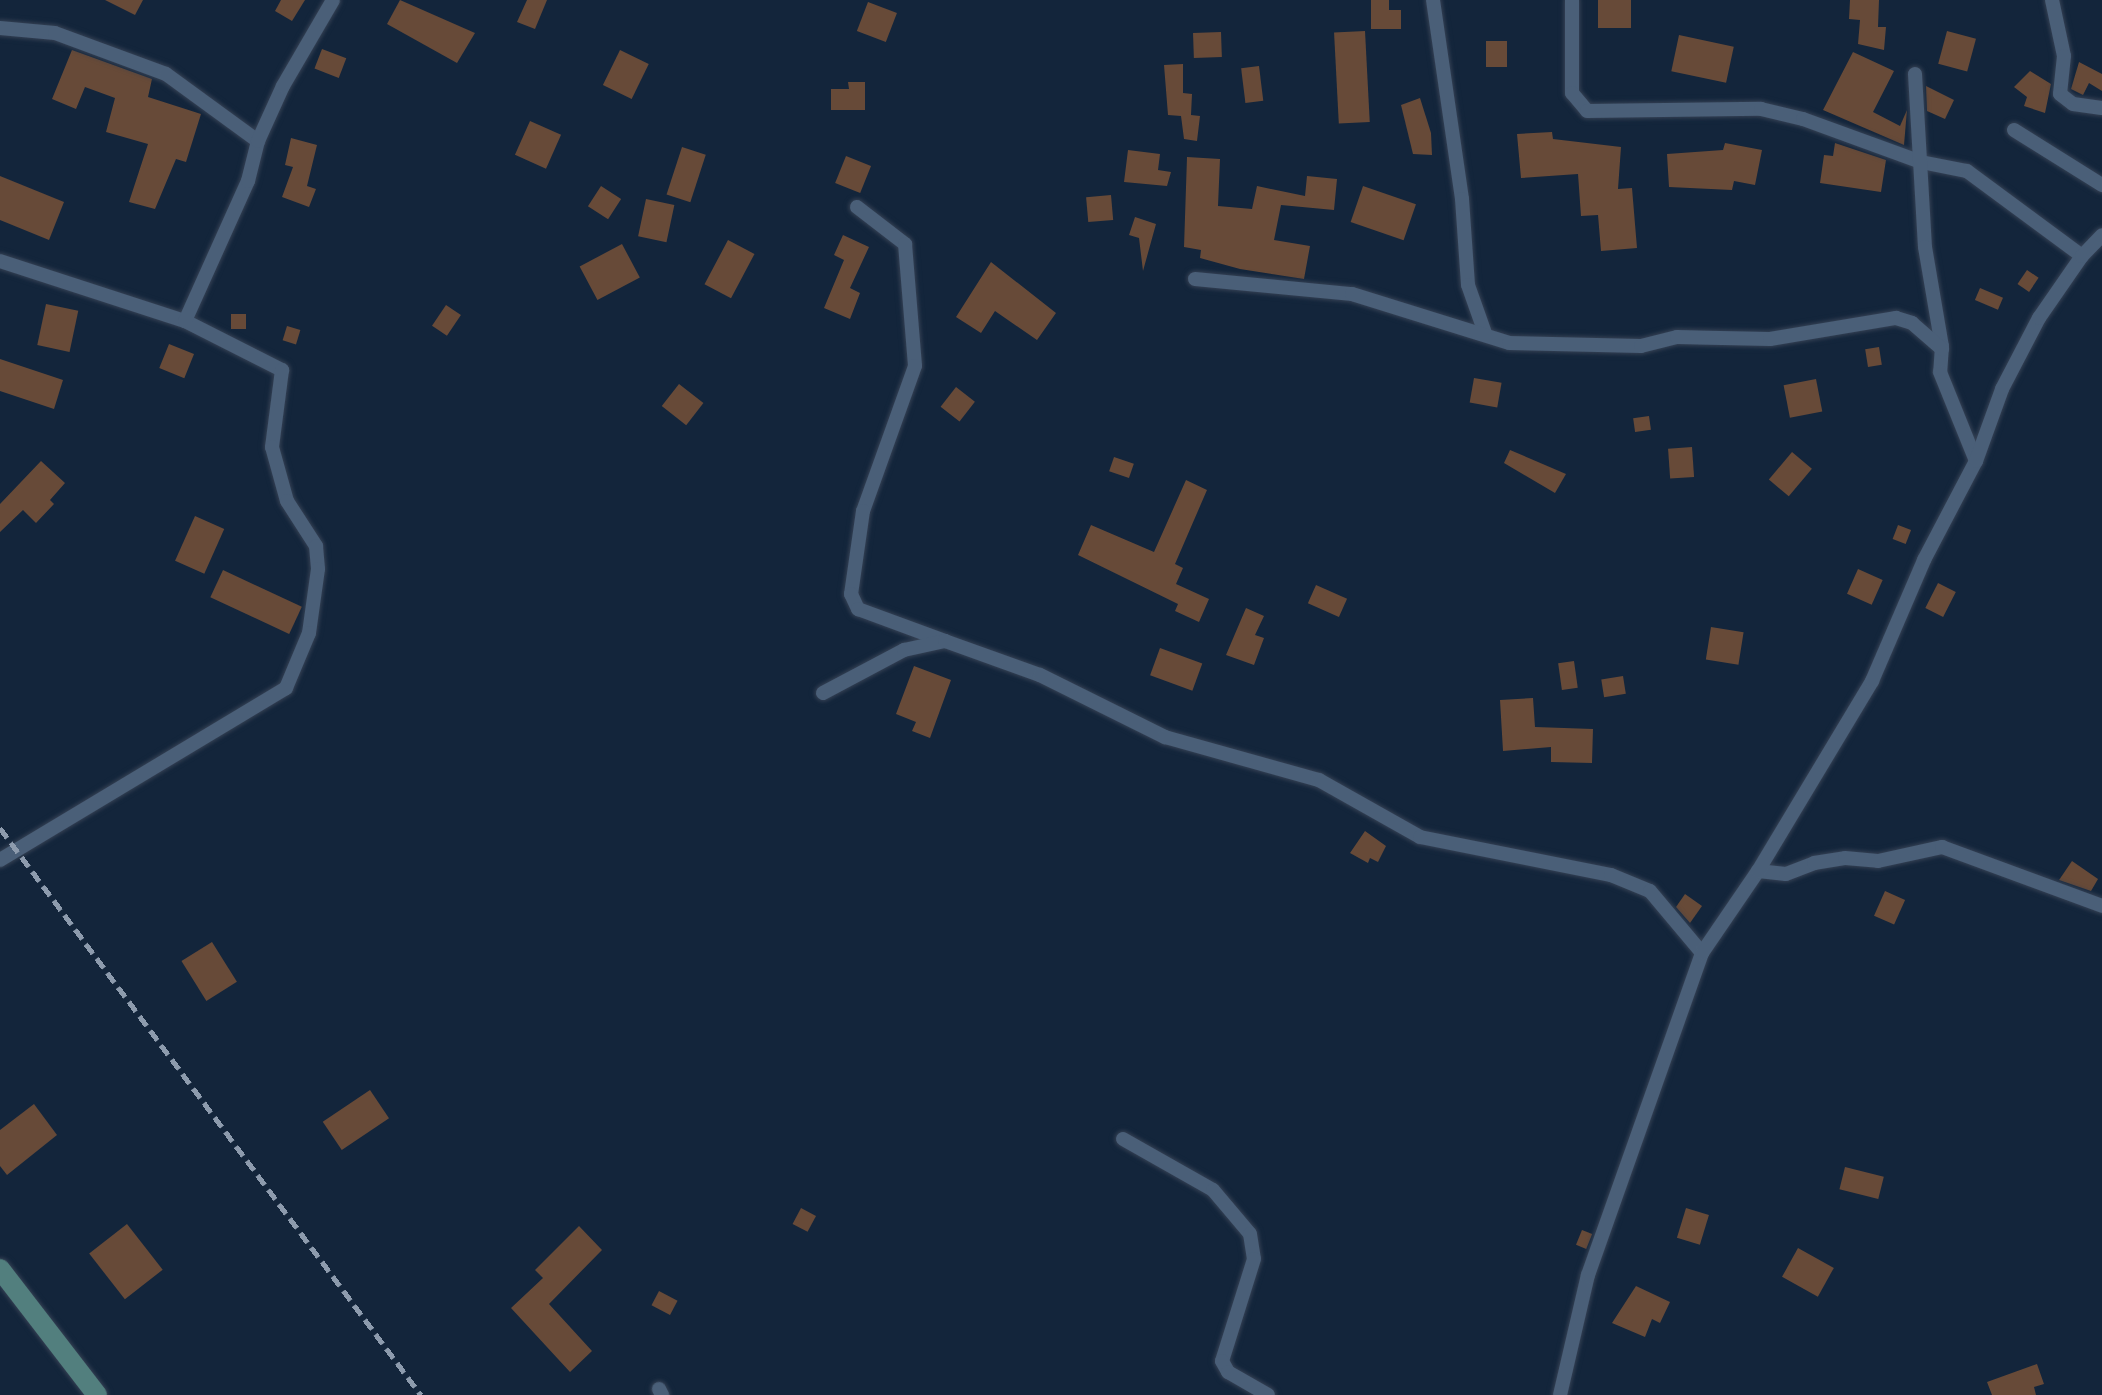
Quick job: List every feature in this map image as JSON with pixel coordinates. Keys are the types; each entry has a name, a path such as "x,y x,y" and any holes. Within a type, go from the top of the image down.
{"main road":[{"path":"0,1269 97,1395"}],"street":[{"path":"185,321 248,181 258,141 283,86 333,0"},
{"path":"1433,0 1456,154 1468,285 1485,333"},
{"path":"1572,0 1572,93 1587,111 1761,109 1921,162 1967,171 2082,256"},
{"path":"2052,0 2064,56 2060,94 2073,104 2102,108"},
{"path":"0,28 55,33 166,74 258,141"},
{"path":"1915,74 1925,247 1942,349 1940,372 1976,461"},
{"path":"2014,130 2102,185"},
{"path":"857,207 905,244 915,366 863,511 851,594 858,609 1040,675 1165,737 1319,780 1420,837 1611,875 1650,891 1702,953"},
{"path":"1560,1395 1588,1275 1702,953 1758,871 1872,681 1924,560 1976,461 2002,389 2039,318 2082,256 2102,235"},
{"path":"0,261 185,321 282,370 272,447 287,501 316,546 309,633 286,688 0,860"},
{"path":"1195,279 1352,294 1509,343 1641,346 1677,337 1770,339 1896,318 1912,323 1942,349"},
{"path":"823,693 904,650 945,641"},
{"path":"1758,871 1786,874 1845,858 1878,861 1942,847 2102,906"},
{"path":"1123,1139 1213,1190 1250,1234 1254,1259 1222,1361 1228,1372 1268,1395"}],"building":[{"path":"105,0 143,0 135,15"},
{"path":"281,0 305,0 292,21 275,11"},
{"path":"400,0 475,33 457,63 387,24"},
{"path":"527,0 547,0 535,29 517,22"},
{"path":"1371,0 1389,0 1389,10 1401,10 1401,29 1371,29"},
{"path":"1598,0 1631,0 1631,28 1598,28"},
{"path":"1850,0 1879,0 1878,27 1886,27 1884,50 1858,44 1860,20 1849,19"},
{"path":"868,2 897,13 886,42 857,31"},
{"path":"1365,31 1370,122 1339,123 1334,33"},
{"path":"1947,31 1976,39 1967,72 1938,64"},
{"path":"1221,32 1222,57 1194,58 1193,33"},
{"path":"1679,35 1734,47 1726,83 1671,71"},
{"path":"1486,41 1507,41 1507,67 1486,67"},
{"path":"322,49 346,58 339,78 314,69"},
{"path":"72,50 152,79 148,97 201,114 186,162 176,159 155,209 129,202 148,144 106,132 115,98 85,87 76,109 52,99"},
{"path":"620,50 649,64 632,99 603,85"},
{"path":"1853,52 1894,71 1873,112 1900,126 1907,110 1904,145 1823,110"},
{"path":"2079,62 2102,74 2102,91 2089,83 2083,95 2071,89"},
{"path":"1183,64 1183,93 1192,94 1191,115 1200,116 1197,141 1184,139 1181,116 1168,115 1164,65"},
{"path":"1259,66 1263,101 1245,103 1241,68"},
{"path":"2030,71 2051,84 2045,113 2024,106 2027,97 2014,87"},
{"path":"848,82 865,82 865,110 831,110 831,89 849,89"},
{"path":"1926,86 1954,100 1945,119 1927,111"},
{"path":"1420,98 1431,133 1432,155 1413,154 1401,105"},
{"path":"530,121 561,135 546,169 515,155"},
{"path":"1552,132 1553,139 1621,147 1618,189 1632,188 1637,248 1601,251 1598,215 1581,216 1578,174 1521,178 1517,134"},
{"path":"291,138 317,145 307,186 316,189 309,207 282,197 293,167 285,165"},
{"path":"1725,143 1762,150 1755,185 1734,181 1732,190 1669,187 1667,154 1723,150"},
{"path":"1835,143 1886,160 1881,192 1820,183 1824,155 1833,156"},
{"path":"682,147 706,155 690,202 667,195"},
{"path":"1128,150 1160,154 1158,170 1171,172 1167,186 1124,182"},
{"path":"846,156 871,166 860,193 835,183"},
{"path":"1187,157 1220,159 1218,206 1252,209 1257,186 1305,196 1307,176 1337,179 1334,210 1281,205 1274,240 1310,246 1304,279 1240,269 1200,258 1201,250 1184,247"},
{"path":"0,176 64,202 49,240 0,220"},
{"path":"601,186 621,199 608,219 588,206"},
{"path":"1363,186 1416,204 1404,240 1351,222"},
{"path":"1111,195 1113,220 1088,222 1086,197"},
{"path":"646,199 674,205 666,242 638,236"},
{"path":"1135,217 1156,224 1143,271 1139,238 1129,235"},
{"path":"843,235 869,247 850,288 860,293 850,319 824,308 844,260 834,255"},
{"path":"728,240 754,254 731,298 705,284"},
{"path":"622,244 640,278 597,300 580,267"},
{"path":"991,262 1056,313 1037,340 995,311 981,333 956,317"},
{"path":"2027,270 2039,278 2029,292 2017,284"},
{"path":"1980,288 2003,298 1998,310 1975,300"},
{"path":"46,304 78,311 70,352 37,345"},
{"path":"446,305 461,315 447,336 432,326"},
{"path":"231,314 246,314 246,329 231,329"},
{"path":"287,326 300,330 296,344 283,340"},
{"path":"169,344 194,354 184,378 159,368"},
{"path":"1879,347 1882,365 1868,367 1865,349"},
{"path":"0,359 63,380 54,409 0,391"},
{"path":"1474,378 1502,383 1497,407 1470,403"},
{"path":"1816,379 1822,411 1790,418 1784,385"},
{"path":"679,384 703,403 686,425 662,406"},
{"path":"956,387 975,402 960,421 941,407"},
{"path":"1649,416 1651,430 1635,432 1633,418"},
{"path":"1692,447 1694,477 1670,479 1668,449"},
{"path":"1510,450 1566,474 1555,493 1504,463"},
{"path":"1792,452 1812,469 1789,496 1769,480"},
{"path":"1114,457 1134,464 1129,478 1109,471"},
{"path":"41,461 65,483 50,500 54,504 36,523 23,510 0,532 0,504"},
{"path":"1186,480 1207,490 1175,564 1183,568 1176,584 1209,599 1199,622 1175,611 1178,604 1078,555 1091,525 1154,552"},
{"path":"195,516 224,529 204,574 175,561"},
{"path":"1898,525 1911,530 1906,544 1893,539"},
{"path":"1858,569 1883,580 1872,605 1847,594"},
{"path":"223,570 302,607 289,634 210,597"},
{"path":"1938,583 1956,592 1943,617 1925,608"},
{"path":"1316,585 1347,599 1339,617 1308,603"},
{"path":"1246,608 1264,616 1255,635 1264,638 1254,665 1226,655"},
{"path":"1711,627 1744,632 1738,665 1706,660"},
{"path":"1160,648 1202,663 1192,691 1150,675"},
{"path":"1574,661 1578,688 1562,690 1558,663"},
{"path":"914,666 951,680 930,738 912,731 916,722 896,714"},
{"path":"1623,676 1626,694 1604,697 1601,679"},
{"path":"1533,698 1535,727 1593,729 1592,763 1551,762 1551,747 1503,751 1500,700"},
{"path":"1365,831 1386,846 1378,862 1370,858 1368,863 1350,853"},
{"path":"2072,861 2098,879 2091,891 2059,880"},
{"path":"1885,891 1905,900 1894,925 1874,916"},
{"path":"1685,894 1702,906 1690,923 1676,907"},
{"path":"212,942 237,982 206,1001 181,961"},
{"path":"370,1090 389,1118 342,1150 323,1122"},
{"path":"34,1104 57,1135 7,1175 0,1166 0,1130"},
{"path":"1845,1167 1884,1177 1878,1199 1839,1189"},
{"path":"801,1208 816,1216 808,1232 793,1224"},
{"path":"1686,1208 1709,1215 1700,1245 1677,1238"},
{"path":"127,1224 163,1270 125,1299 89,1254"},
{"path":"579,1226 602,1250 549,1304 592,1351 570,1372 511,1308 543,1278 535,1270"},
{"path":"1582,1230 1592,1234 1586,1249 1576,1245"},
{"path":"1798,1248 1834,1268 1818,1297 1782,1277"},
{"path":"1636,1286 1670,1302 1660,1323 1652,1319 1645,1337 1612,1323"},
{"path":"659,1291 678,1301 670,1315 651,1305"},
{"path":"2037,1364 2044,1384 2034,1387 2036,1395 1992,1395 1987,1382"}],"railway":[{"path":"0,828 421,1395"}]}
